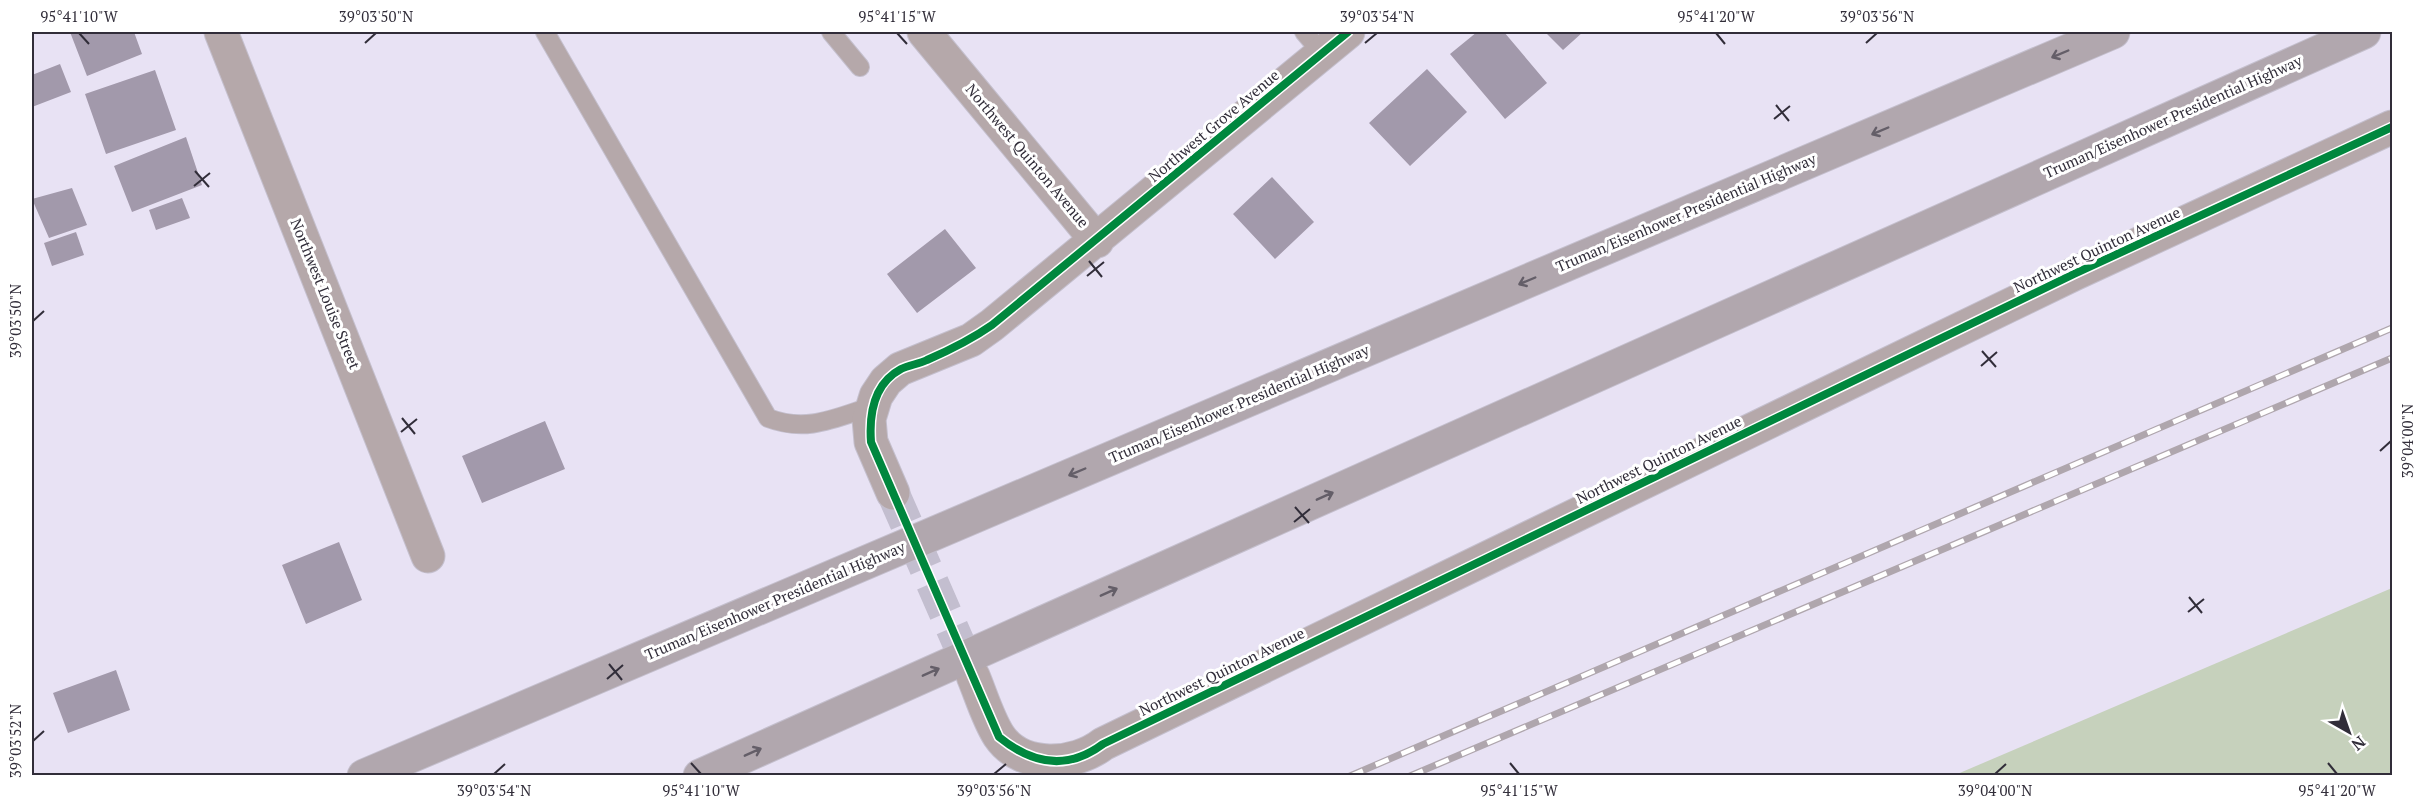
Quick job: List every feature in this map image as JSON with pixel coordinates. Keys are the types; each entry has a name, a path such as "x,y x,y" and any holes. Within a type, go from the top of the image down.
{"highway":[{"name":"Truman/Eisenhower Presidential Highway","path":"364,776 2114,32"},
{"name":"Truman/Eisenhower Presidential Highway","path":"700,776 2364,32"}],"street":[{"name":"Northwest Louise Street","path":"221,32 428,556"},
{"name":"Northwest Quinton Avenue","path":"893,493 871,442 869,419 886,381 900,369 925,361 978,335 1097,241 924,32"},
{"name":"Northwest Grove Avenue","path":"1097,241 1313,42 1348,32"},
{"name":"Northwest Quinton Avenue","path":"973,676 999,737 1017,751 1037,760 1069,760 1093,752 1125,734 2053,285 2392,127"}],"lane":[{"path":"545,32 768,418 786,425 808,426 873,406"},
{"path":"831,32 860,67"}],"green space":[{"path":"2392,588 2392,775 1955,775"}],"building":[{"path":"70,32 134,32 142,54 87,76"},
{"path":"1477,32 1504,32 1547,83 1505,119 1450,54"},
{"path":"1545,32 1583,32 1563,50"},
{"path":"60,64 71,92 32,107 32,75"},
{"path":"1427,69 1467,112 1410,166 1369,123"},
{"path":"155,70 176,130 106,154 85,94"},
{"path":"186,137 202,185 132,212 114,166"},
{"path":"1272,177 1314,222 1275,259 1233,214"},
{"path":"72,188 87,225 49,238 32,199"},
{"path":"182,198 190,218 156,230 149,210"},
{"path":"945,229 976,268 917,313 887,274"},
{"path":"76,232 84,255 52,266 44,243"},
{"path":"545,421 565,469 482,503 462,456"},
{"path":"339,542 362,600 306,624 282,565"},
{"path":"116,670 130,710 68,733 53,693"}],"tunnel":[{"path":"893,493 973,676"}],"railway":[{"path":"1350,776 2392,328"},
{"path":"1410,776 2392,358"}],"cycle path":[{"path":"1348,32 992,325 969,340 901,369 892,375 879,391 872,411 871,442 999,737 1024,753 1050,761 1063,761 1090,753 1103,744 2074,274 2392,127"}]}
